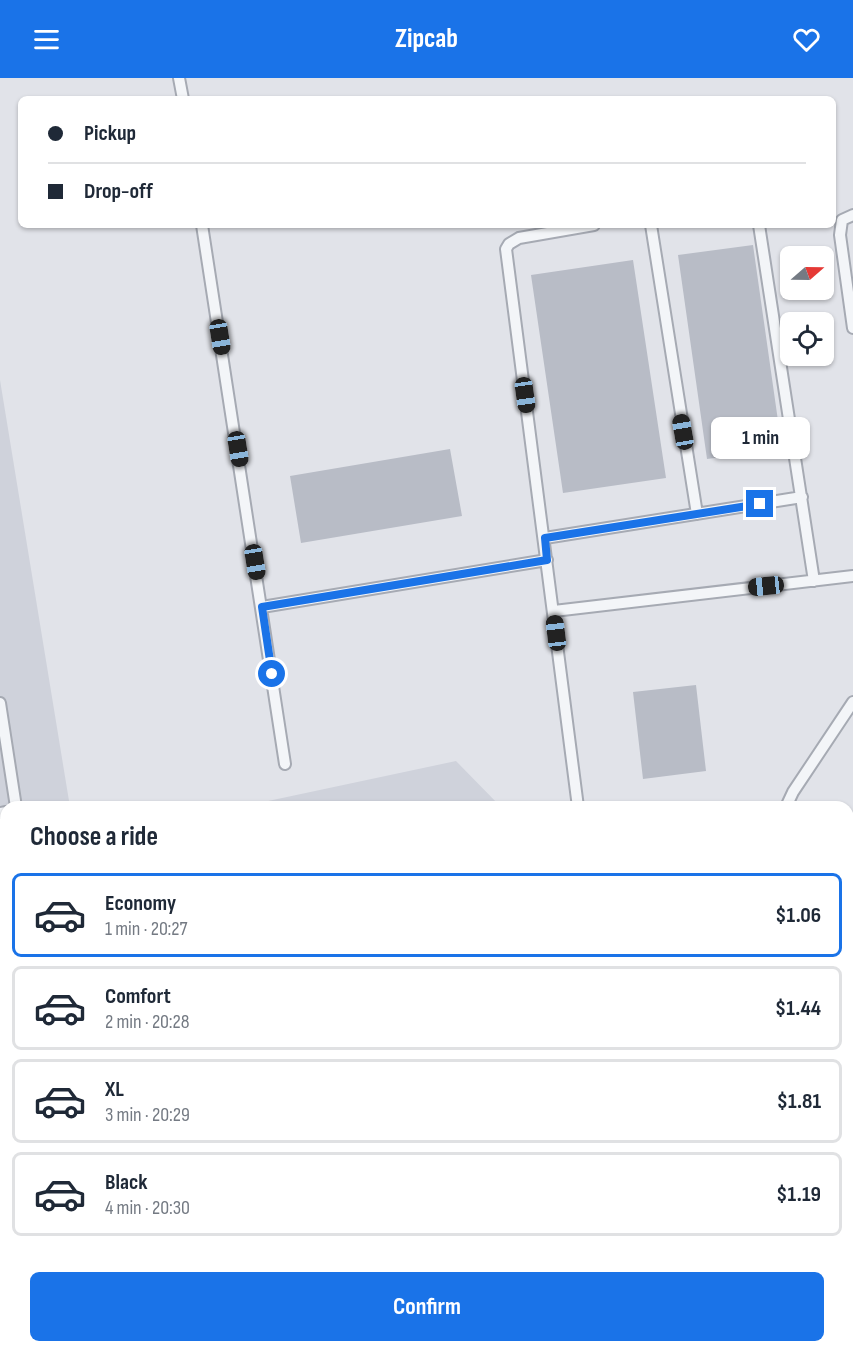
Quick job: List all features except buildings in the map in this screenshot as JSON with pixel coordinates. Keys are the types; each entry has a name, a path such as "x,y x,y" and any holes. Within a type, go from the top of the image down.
{"lane":[{"path":"179,78 182,96"},
{"path":"853,215 842,220 840,235 853,328"},
{"path":"202,228 285,764"},
{"path":"577,228 519,238 509,244 506,249 577,801"},
{"path":"651,228 697,514"},
{"path":"759,228 814,581"},
{"path":"545,538 802,497"},
{"path":"262,607 547,560"},
{"path":"554,611 853,576"},
{"path":"789,801 853,702"},
{"path":"0,703 15,801"}],"shaded area":[{"path":"0,380 69,801 0,801"},
{"path":"456,761 495,801 268,801"}],"route":[{"path":"272,674 262,607 547,560 545,538 760,504"}]}
